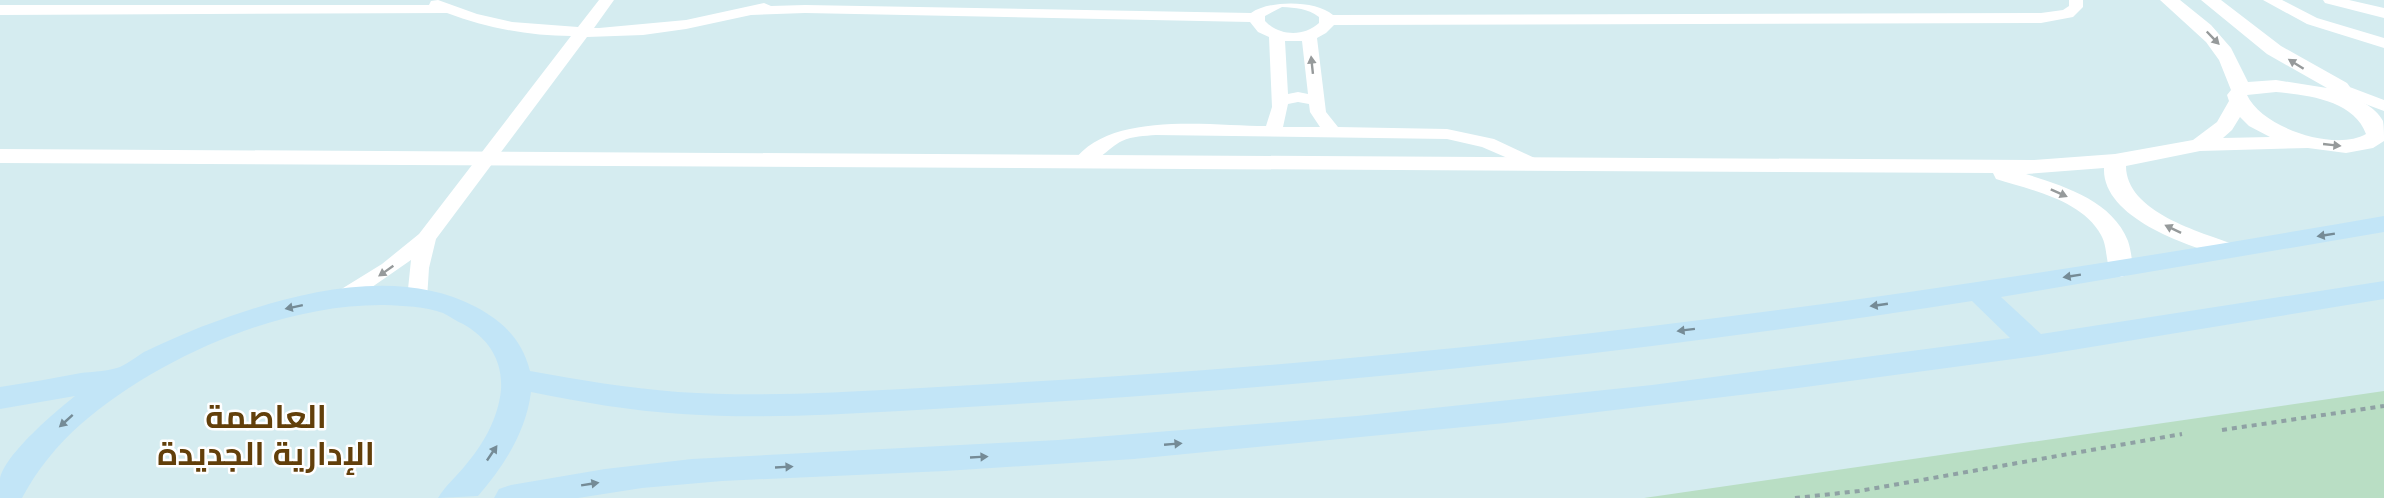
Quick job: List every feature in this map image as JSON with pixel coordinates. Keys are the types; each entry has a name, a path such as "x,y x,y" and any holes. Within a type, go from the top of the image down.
{"main road":[{"path":"516,379 648,400 732,405 819,404 1112,388 1395,365 1812,315 2121,269 2384,224"},
{"path":"511,498 589,483 663,474 988,457 1361,427 1639,398 2036,345 2384,290"},
{"path":"1977,291 2036,345"},
{"path":"5,498 18,475 53,432 100,393 156,359 218,330 281,310 342,298 394,297 417,299 462,310 494,331 506,345 513,361 516,379 515,399 509,421 498,444 482,468 454,498"},
{"path":"0,398 126,376"}],"street":[{"path":"382,9 403,0"},
{"path":"429,0 447,9 498,24 541,30 584,32 658,28 752,11 817,5 1257,18 1267,7 1289,1 1319,3 1327,20 1324,27 1309,35 1293,37 1264,29 1257,18"},
{"path":"342,298 389,268 426,238 607,0"},
{"path":"752,11 787,0"},
{"path":"1327,20 2042,18 2068,14 2076,7 2076,0"},
{"path":"2169,0 2199,23 2226,51 2243,111 2262,124 2307,142"},
{"path":"0,156 1984,167 2057,166 2115,161 2200,145 2307,142 2346,147 2361,146 2381,136 2368,117 2341,94 2292,62 2210,0"},
{"path":"2270,0 2312,21 2384,43"},
{"path":"2330,0 2384,13"},
{"path":"0,10 447,9"},
{"path":"1273,132 1278,119 1280,101 1277,34"},
{"path":"1309,35 1316,101 1320,117 1332,132"},
{"path":"2200,145 2226,126 2240,96 2253,85 2290,86 2341,94 2384,105"},
{"path":"1280,101 1298,97 1316,101"},
{"path":"1082,162 1108,140 1135,131 1458,135 1488,143 1533,164"},
{"path":"2115,161 2112,172 2114,182 2130,202 2178,232 2228,250"},
{"path":"1984,167 2054,191 2085,207 2108,227 2114,237 2121,269"},
{"path":"417,299 419,268 426,238"}],"path":[{"path":"2222,430 2384,406"},
{"path":"1795,498 1844,492 2182,434"},
{"path":"1840,498 1844,492"}],"green space":[{"path":"2384,391 2384,498 1644,498"}],"district":[{"name":"العاصمة الإدارية الجديدة","path":"266,436"}]}
